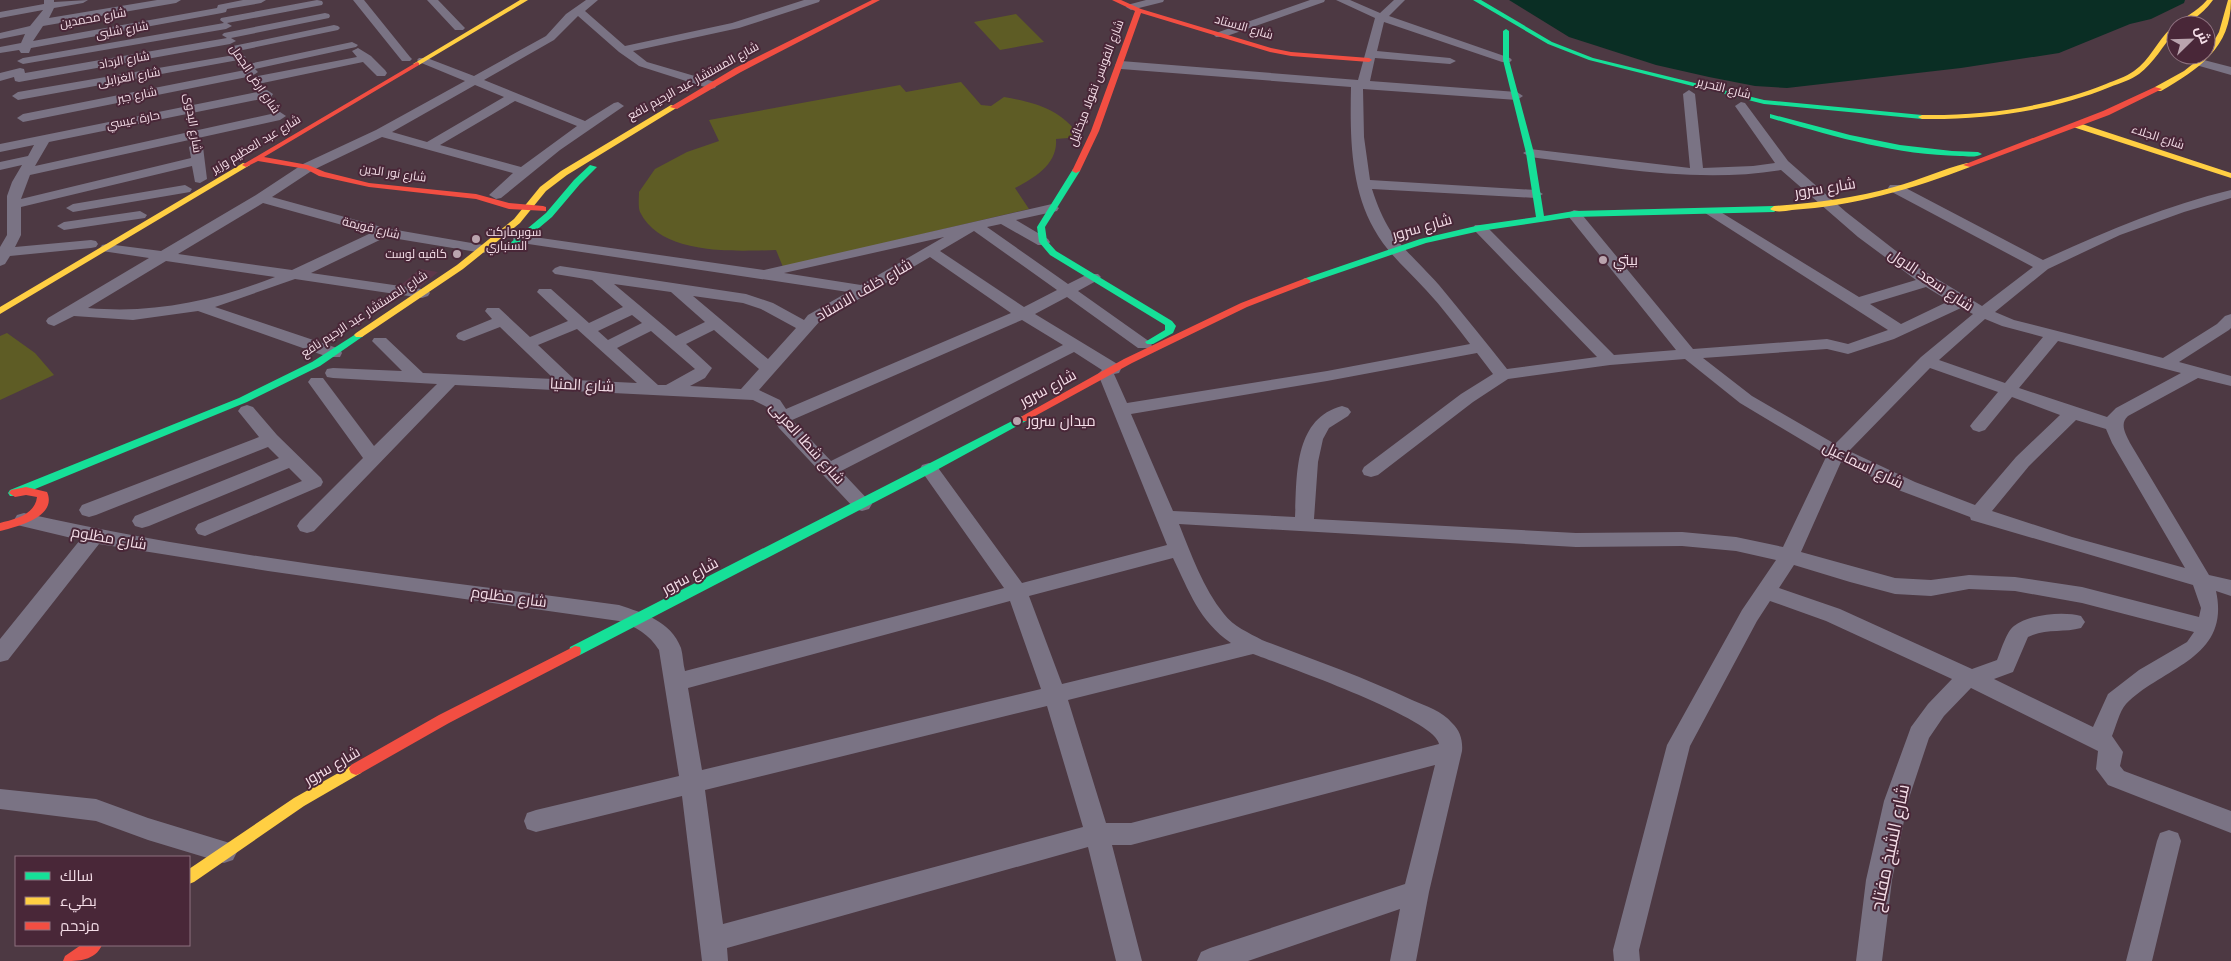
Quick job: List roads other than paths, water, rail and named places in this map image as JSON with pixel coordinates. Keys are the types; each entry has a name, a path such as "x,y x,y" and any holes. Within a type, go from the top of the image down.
{"street":[{"path":"0,15 49,3 84,0"},
{"path":"0,28 40,23 138,3 176,0"},
{"path":"227,27 261,0"},
{"path":"358,0 406,59 422,55 475,80 585,125"},
{"path":"432,0 459,28"},
{"name":"شارع عبد العظيم وزير","path":"0,311 259,159 293,148 459,28 507,0"},
{"name":"شارع عبد العظيم وزير","path":"422,55 437,52 525,0"},
{"path":"54,321 261,198 308,167 381,133 550,38 564,21 593,0"},
{"path":"623,50 735,26 815,0"},
{"name":"شارع الاستاد","path":"1115,0 1135,9 1270,50 1292,54 1370,57"},
{"path":"1135,9 1159,0"},
{"path":"1220,35 1320,0"},
{"path":"1341,0 1381,17 1506,60"},
{"path":"1400,0 1381,17 1360,84 1356,130 1365,184 1376,220 1389,242 1431,287 1503,375"},
{"name":"شارع التحرير","path":"1476,0 1550,43 1576,54 1764,102 1939,117"},
{"path":"2194,15 2204,8 2210,0"},
{"path":"2216,38 2228,19 2231,0"},
{"path":"227,27 274,5 318,1 325,16 334,28 368,58 381,73"},
{"name":"شارع المستشار عبد الرحيم نافع","path":"316,377 335,352 422,293 483,249 517,221 552,180 711,85 790,42 882,2"},
{"name":"شارع المستشار عبد الرحيم نافع","path":"502,253 554,210 582,175 629,143 734,82 882,2"},
{"path":"25,130 20,79 27,44 40,23 49,3"},
{"path":"1465,5 1527,43"},
{"name":"شارع الفونس نقولا ميخائيل","path":"1043,242 1041,227 1076,170 1095,130 1120,65 1135,9"},
{"path":"578,10 623,50 643,64 711,85"},
{"path":"227,27 325,16"},
{"path":"2216,23 2228,19"},
{"path":"124,98 130,59 130,22"},
{"name":"شارع محمدين","path":"0,50 87,29 130,22 227,27"},
{"path":"0,36 40,23"},
{"path":"227,27 290,37 334,28"},
{"name":"شارع شلبى","path":"20,79 130,42 227,27"},
{"name":"شارع الرداد","path":"20,79 130,59 227,27"},
{"name":"شارع الغرابلى","path":"20,79 69,87 221,60 227,27"},
{"name":"شارع ارض الجمل","path":"227,27 252,73 283,122"},
{"path":"1506,31 1506,60 1517,96 1530,153 1540,218"},
{"path":"290,37 302,51"},
{"path":"1939,117 2020,109 2096,90 2136,73 2154,55 2158,46 2166,38"},
{"path":"1448,91 1450,41"},
{"path":"252,73 352,45"},
{"path":"2154,55 2166,52"},
{"path":"1370,57 1450,61"},
{"path":"252,73 368,58"},
{"name":"شارع عبد العظيم وزير","path":"0,298 184,189 283,122 406,59"},
{"path":"221,60 225,78"},
{"path":"1120,65 1517,96"},
{"path":"1998,148 2076,125 2133,102 2174,81 2197,65"},
{"path":"2208,65 2231,71"},
{"name":"شارع البدوى","path":"184,67 200,179"},
{"name":"شارع التحرير","path":"1582,68 1740,106 1811,127 1908,149 1948,154 1998,148"},
{"name":"شارع جبر","path":"25,130 124,98 252,73"},
{"path":"0,77 20,79"},
{"path":"0,89 20,79"},
{"path":"69,87 69,100"},
{"name":"حارة عيسي","path":"0,148 25,130 45,138 80,146 99,123 190,109 267,94"},
{"path":"1689,94 1697,172"},
{"path":"429,146 515,96"},
{"path":"1784,104 1796,110 1826,116 1836,122 1831,127 1811,127"},
{"path":"496,195 522,172 585,125 618,106"},
{"name":"شارع سعد الاول","path":"1740,106 1784,165 1828,204 1888,252 1960,302 1982,314 2008,324 2231,381"},
{"path":"1908,149 1894,142 1885,130 1895,122 1925,117"},
{"path":"1939,117 1975,129"},
{"path":"0,166 29,165 80,146 194,135 283,122"},
{"name":"شارع الجلاء","path":"2076,125 2231,176"},
{"path":"381,133 522,172"},
{"path":"2,256 14,235 14,205 19,182 45,138"},
{"path":"293,148 308,167"},
{"name":"شارع سرور","path":"190,876 299,802 444,719 929,469 1109,372 1163,339 1282,290 1396,249 1480,228 1574,214 1771,210 1828,204 1895,188 1975,163 1998,148"},
{"path":"1530,153 1697,172 1736,173 1784,165"},
{"name":"شارع نور الدين","path":"259,159 308,167 322,174 369,185 476,197 528,208 554,210"},
{"path":"14,205 198,160"},
{"path":"1365,184 1536,194"},
{"path":"1895,188 2043,266"},
{"path":"50,247 73,208 79,189"},
{"path":"73,208 184,189"},
{"name":"شارع نور الدين","path":"476,197 522,193 566,196"},
{"path":"1627,961 1626,950 1679,746 1744,624 1789,556 1836,454 1927,361 1982,314 2043,266 2116,232 2179,209 2231,194"},
{"name":"شارع قويمة","path":"261,198 384,232 483,249"},
{"path":"734,297 757,274 1052,208"},
{"path":"1709,212 1900,330"},
{"name":"شارع اسماعيل","path":"1574,214 1690,355 1731,390 1778,421 1836,454 1905,486 1978,515 2116,558 2231,588"},
{"path":"64,226 140,215"},
{"path":"1003,219 1043,242 1053,253 1169,323 1170,331 1163,339 1144,345 1128,361"},
{"path":"975,225 1066,292 1144,345"},
{"name":"شارع خلف الاستاد","path":"746,394 805,327 829,309 866,290 975,225"},
{"path":"1480,228 1610,360"},
{"path":"72,312 133,315 198,306 251,292 294,276 384,232"},
{"path":"520,239 866,290"},
{"path":"2,256 50,247 91,244"},
{"path":"108,248 422,293"},
{"path":"930,252 1074,346 1109,372 1120,410 1165,517 1202,597 1217,621 1236,637 1254,646 1376,693 1431,719 1449,735 1450,751 1416,892 1403,961"},
{"path":"620,280 643,257"},
{"path":"560,270 734,297 767,306 805,327"},
{"path":"596,276 704,368 700,374 670,390"},
{"path":"781,418 1023,314 1092,277"},
{"path":"1857,303 1930,282"},
{"path":"675,288 768,368"},
{"path":"545,292 652,389"},
{"path":"1371,471 1467,398 1503,375 1610,360 1827,344 1853,348 1900,330 1960,302"},
{"path":"198,306 335,352"},
{"path":"528,344 634,308"},
{"path":"464,336 498,315 570,385"},
{"path":"2165,364 2223,327 2231,319"},
{"path":"675,343 716,323"},
{"path":"606,347 653,324"},
{"path":"1979,426 2053,336"},
{"path":"379,342 418,377"},
{"path":"829,470 1074,346"},
{"path":"1120,410 1327,376 1480,347"},
{"name":"شارع المستشار عبد الرحيم نافع","path":"24,520 42,506 48,493 32,490 8,495 243,400 316,377 351,359 335,352"},
{"path":"1927,361 2073,413 2114,425"},
{"path":"2099,741 2116,700 2147,676 2195,648 2207,627 2211,608 2202,580 2121,443 2114,425 2116,417 2122,412 2196,372"},
{"path":"316,377 374,459"},
{"name":"شارع المنيا","path":"316,377 418,377 746,394"},
{"path":"308,526 452,379"},
{"name":"شارع شطا العربى","path":"746,394 757,395 774,404 780,410 781,418 862,504"},
{"path":"205,529 313,483 314,480 291,460 247,411"},
{"path":"1304,525 1309,460 1313,439 1324,423 1342,412"},
{"path":"1978,515 2038,443 2073,413"},
{"path":"89,510 272,440"},
{"path":"142,521 291,460"},
{"path":"929,469 1017,591 1055,696 1097,834 1129,961"},
{"path":"1165,517 1576,540 1682,540 1736,544 1789,556 1850,575 1895,586 1930,588 1969,582 2015,584 2082,595 2207,627"},
{"path":"0,527 24,520"},
{"name":"شارع مظلوم","path":"24,520 94,536 268,564 609,611 640,619 658,631 670,648 692,783 713,951"},
{"path":"0,654 94,536"},
{"path":"676,682 1179,549"},
{"path":"1766,590 1833,615 1971,678 2099,741 2110,748 2108,769 2116,778 2231,822"},
{"name":"شارع الشيخ مفتاح","path":"1869,961 1880,880 1896,802 1919,734 1936,710 1956,689 1971,678 2005,666 2020,632 2034,624 2052,621 2074,622"},
{"path":"536,821 1254,646"},
{"path":"713,951 1097,834 1130,834 1450,751"},
{"path":"0,799 96,810 148,829 224,852"},
{"path":"2139,961 2169,841"},
{"path":"1210,961 1416,892"},
{"path":"71,961 93,946"}],"place":[{"name":"سوبرماركت السنباري","path":"476,239"},
{"name":"كافيه لوست","path":"457,254"},
{"name":"بيتي","path":"1603,260"},
{"name":"ميدان سرور","path":"1017,421"}]}
